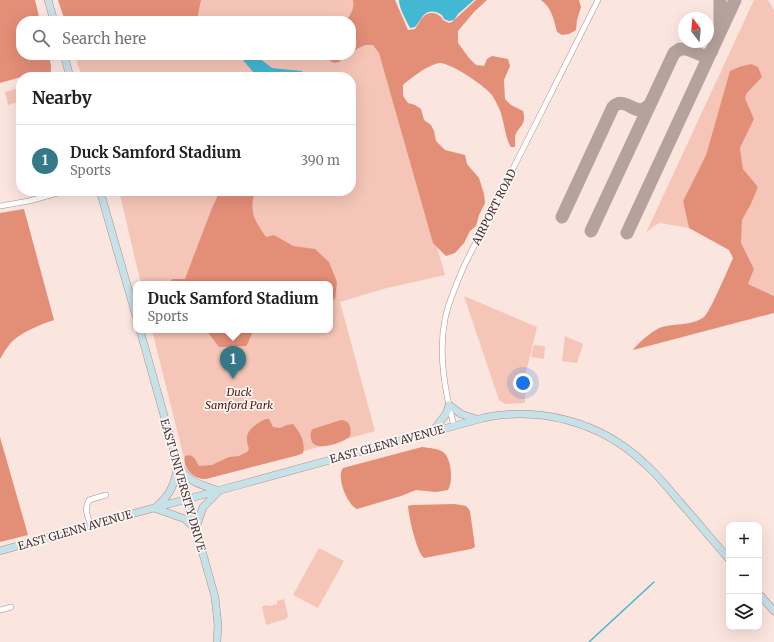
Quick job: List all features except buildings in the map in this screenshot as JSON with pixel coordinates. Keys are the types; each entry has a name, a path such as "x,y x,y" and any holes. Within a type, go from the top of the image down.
{"main road":[{"path":"48,0 53,16"},
{"path":"65,60 69,72"},
{"path":"101,196 133,306"},
{"name":"EAST UNIVERSITY DRIVE","path":"141,333 216,602 218,625 217,642"},
{"path":"433,432 446,414 449,406 461,414 478,419"},
{"name":"EAST GLENN AVENUE","path":"0,551 478,419 511,414 546,416 580,424 606,436 635,455 657,475 728,558"},
{"path":"178,465 187,478 219,491 203,507 195,530 185,519 154,508 172,490 176,480 178,465"},
{"path":"762,597 774,611"}],"street":[{"name":"AIRPORT ROAD","path":"454,426 449,406 442,359 442,342 445,319 454,291 465,264 598,0"},
{"path":"0,206 47,196"},
{"path":"91,525 86,512 86,506 89,500 106,495"},
{"path":"0,610 11,607"}],"green space":[{"name":"Duck Samford Park","path":"201,0 366,0 445,275 383,289 340,302 375,431 206,479 194,476 186,466 153,333 333,333 333,281 140,281 120,196 356,196 356,72 80,72 76,60 356,60 356,16 198,16"},
{"path":"754,0 768,0 774,10 774,296 748,284 754,269 740,243 742,220 758,187 743,169 740,148 754,119 745,98 747,93 762,77 730,72 706,155 683,201 689,228 660,223 646,233"},
{"path":"16,89 16,103 8,105 5,92"},
{"path":"464,296 537,327 525,376 525,403 505,404 499,400"},
{"path":"565,336 583,344 577,363 562,361"},
{"path":"534,345 545,346 544,359 531,357"},
{"path":"319,548 344,561 318,608 293,595"},
{"path":"284,599 288,616 286,619 266,625 262,607 265,605 270,606 277,604 277,601"}],"shaded area":[{"path":"0,0 35,0 39,16 16,16 16,60 50,60 51,72 16,72 16,78 0,83"},
{"path":"58,0 201,0 198,16 63,16"},
{"path":"353,0 395,0 408,30 415,29 425,15 431,13 437,14 449,23 452,22 476,0 487,0 474,12 458,31 458,43 476,65 484,66 487,59 492,56 508,59 510,66 504,80 505,99 511,105 523,111 524,116 523,123 515,136 515,147 511,147 507,139 502,116 492,95 468,76 452,67 440,63 436,64 420,72 403,85 403,96 408,103 421,109 424,120 431,125 434,131 436,141 445,150 465,155 467,164 479,178 484,194 485,203 479,215 476,226 470,231 464,243 455,253 446,256 433,243 379,53 373,45 365,45 356,50 356,16 350,16 353,6"},
{"path":"541,0 579,0 581,7 576,30 569,34 562,35 557,32 550,10"},
{"path":"329,60 341,60 335,63"},
{"path":"751,64 758,67 762,77 747,93 745,98 754,119 740,148 743,169 758,187 742,220 741,243 754,269 748,284 774,296 774,313 633,350 646,337 662,327 694,322 704,317 715,299 733,258 729,250 689,228 683,201 706,155 730,71"},
{"path":"218,196 254,196 252,205 254,216 258,226 266,237 274,235 293,246 315,249 329,262 337,282 335,300 333,298 333,281 171,281 172,279 185,279"},
{"path":"24,209 54,320 19,336 10,343 0,359 0,213"},
{"path":"208,333 252,333 246,346 219,347"},
{"path":"269,419 273,427 280,428 293,424 302,438 304,445 303,453 206,479 197,478 187,469 185,465 185,456 188,455 195,459 199,466 212,465 229,457 239,456 247,452 249,449 247,440 248,433 260,422"},
{"path":"344,420 350,425 350,436 341,442 328,446 313,443 311,432 313,429"},
{"path":"0,437 28,535 0,542"},
{"path":"422,447 433,448 443,452 446,455 451,471 451,482 448,490 436,492 416,490 357,509 353,506 346,496 342,484 341,472 343,468"},
{"path":"455,504 466,506 470,511 475,547 424,558 418,548 411,525 408,506"}],"water":[{"path":"399,0 474,0 458,14 454,20 449,21 444,19 439,13 427,12 415,27 410,28 401,10"},
{"path":"243,60 262,60 272,68 302,72 253,72"}],"waterway":[{"path":"589,642 654,582"}],"taxiway":[{"path":"720,0 720,28"},
{"path":"627,233 735,0"},
{"path":"591,231 674,53 680,49 687,49 704,56 712,51"},
{"path":"562,217 613,107 622,103 641,110 650,104"}],"place":[{"name":"Duck Samford Stadium","path":"233,379"}]}
